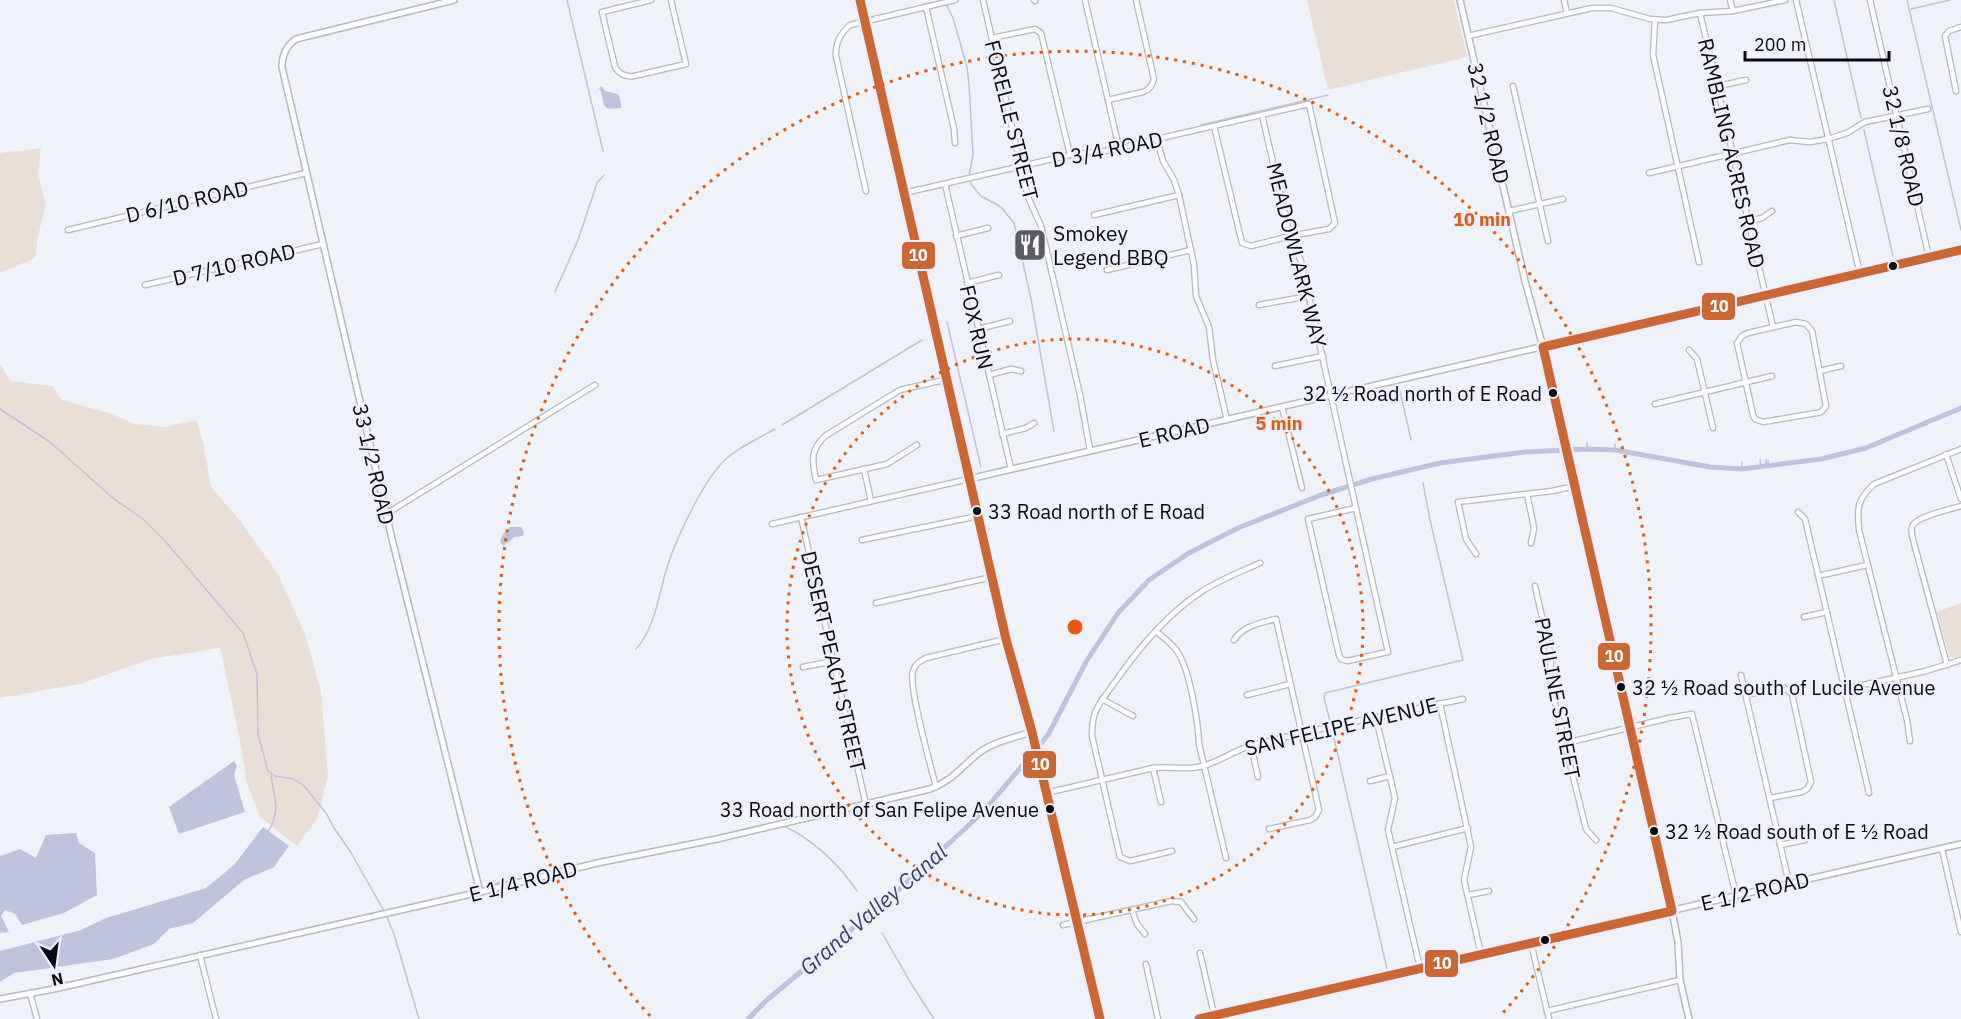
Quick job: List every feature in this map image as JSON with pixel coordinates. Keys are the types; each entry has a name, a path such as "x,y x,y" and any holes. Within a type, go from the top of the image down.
{"main road":[{"path":"860,0 1006,639 1040,764 1100,1019"}],"street":[{"name":"33 1/2 ROAD","path":"454,0 296,39 285,51 282,67 386,514 480,892"},
{"path":"651,0 602,12 615,67 622,74 630,77 686,64 671,0"},
{"path":"866,191 836,51 837,41 850,25 955,0"},
{"name":"FORELLE STREET","path":"983,0 1028,197 1041,226 1080,395 1090,450"},
{"path":"1085,0 1119,148"},
{"path":"1108,100 1143,92 1149,89 1154,79 1136,0"},
{"name":"32 1/2 ROAD","path":"1460,0 1525,282 1543,347 1672,910 1678,942 1680,980 1689,1019"},
{"path":"1563,0 1567,13"},
{"path":"1730,0 1733,11"},
{"path":"1468,36 1598,7 1618,6 1655,20 1733,11 1785,0"},
{"path":"1796,0 1860,274"},
{"name":"32 1/8 ROAD","path":"1870,0 1929,257"},
{"path":"926,7 954,129 955,143"},
{"name":"RAMBLING ACRES ROAD","path":"1700,13 1719,86 1773,327"},
{"path":"1655,20 1653,55 1699,262"},
{"path":"1956,91 1944,40 1948,31 1961,27"},
{"path":"992,38 1035,29 1041,33 1070,155"},
{"path":"1719,86 1746,80"},
{"path":"1513,86 1548,241"},
{"name":"D 3/4 ROAD","path":"904,193 1070,155 1119,148 1309,104 1335,223 1329,229 1290,236"},
{"path":"1649,173 1790,140 1810,142 1828,139 1847,133 1865,122 1928,109"},
{"name":"MEADOWLARK WAY","path":"1262,115 1290,236 1301,261 1389,652 1347,661 1339,655 1308,519 1356,508"},
{"path":"1214,126 1242,243 1251,246 1290,236"},
{"path":"1157,139 1163,161 1174,180 1179,195 1194,265 1196,296 1209,327 1213,360 1227,420"},
{"name":"D 6/10 ROAD","path":"68,230 306,173"},
{"name":"FOX RUN","path":"945,184 1011,469"},
{"path":"1094,214 1179,195"},
{"path":"1509,211 1563,198"},
{"path":"1748,221 1762,218 1772,211"},
{"path":"956,236 988,228"},
{"name":"D 7/10 ROAD","path":"145,285 323,244"},
{"path":"1107,270 1191,250"},
{"name":"E ROAD","path":"772,524 1961,250"},
{"path":"967,283 999,275"},
{"path":"1259,305 1309,296"},
{"path":"978,329 1010,321"},
{"path":"1796,322 1806,324 1812,331 1826,401 1824,410 1763,422 1755,419 1737,346 1738,340 1748,333 1773,327 1796,322"},
{"path":"1689,350 1697,359 1713,428"},
{"path":"1275,366 1323,356"},
{"path":"1820,371 1841,366"},
{"path":"988,375 1011,369 1021,371"},
{"path":"1655,404 1772,376"},
{"path":"917,445 887,464 816,480 813,466 814,451 825,436 900,390 948,379"},
{"path":"386,514 595,385"},
{"path":"1282,407 1302,488"},
{"path":"1002,434 1026,429 1034,423"},
{"path":"1910,741 1907,720 1859,530 1859,502 1863,494 1874,484 1961,449"},
{"path":"1946,454 1961,499"},
{"path":"864,469 871,501"},
{"path":"1476,554 1466,539 1458,502 1575,486"},
{"path":"1527,494 1534,528 1531,543"},
{"path":"1947,665 1915,547 1912,527 1914,522 1961,506"},
{"path":"1798,512 1805,519 1869,793"},
{"path":"862,540 978,516"},
{"name":"DESERT PEACH STREET","path":"801,517 866,805"},
{"path":"1172,851 1130,861 1120,856 1092,730 1095,713 1102,699 1131,659 1180,608 1200,592 1221,580 1260,563"},
{"path":"1818,576 1867,565"},
{"path":"876,603 992,577"},
{"name":"PAULINE STREET","path":"1535,586 1551,657 1552,691 1586,829 1596,840"},
{"path":"1804,617 1827,612"},
{"path":"1234,640 1239,632 1256,624 1276,619 1319,810 1318,814 1310,820 1269,829"},
{"path":"1156,631 1176,650 1184,666 1203,766 1226,858"},
{"path":"936,787 912,689 913,671 918,663 926,658 1006,639"},
{"path":"1845,689 1961,660"},
{"path":"803,668 834,661"},
{"path":"1741,675 1789,883"},
{"path":"1247,695 1290,684"},
{"path":"1746,695 1777,687 1788,689 1792,694 1800,724 1811,782 1802,792 1770,798"},
{"path":"1102,699 1133,716"},
{"name":"SAN FELIPE AVENUE","path":"1046,793 1153,768 1203,766 1251,745 1463,699"},
{"path":"1440,704 1468,828 1471,847 1464,880 1481,954"},
{"path":"1566,742 1692,714 1736,895"},
{"path":"1377,718 1395,798 1388,830 1420,968"},
{"name":"E 1/4 ROAD","path":"0,999 480,892 597,863 717,839 936,787 959,772 988,747 1032,732"},
{"path":"1251,745 1258,777"},
{"path":"1153,768 1161,802"},
{"path":"1370,781 1390,776"},
{"path":"1392,847 1468,828"},
{"path":"1780,845 1805,840"},
{"name":"E 1/2 ROAD","path":"1199,1019 1961,844"},
{"path":"1942,849 1961,932"},
{"path":"1468,895 1489,891"},
{"path":"1062,925 1171,900 1181,902 1194,919"},
{"path":"1132,910 1137,924 1145,934"},
{"path":"1531,943 1549,1019"},
{"path":"1200,953 1214,1017"},
{"path":"200,954 216,1019"},
{"path":"1146,964 1158,1019"},
{"path":"1547,1011 1680,980"},
{"path":"30,993 37,1019"}],"shaded area":[{"path":"1307,0 1454,0 1467,57 1328,90"},
{"path":"41,148 38,176 46,204 35,258 0,273 0,153"},
{"path":"0,364 10,381 52,386 62,400 109,413 135,424 165,427 196,420 203,441 211,487 241,522 278,574 305,634 321,691 328,776 317,819 297,846 260,817 247,784 220,648 151,659 80,684 0,698"},
{"path":"1961,603 1961,656 1954,658 1950,657 1936,612"}],"water":[{"path":"602,86 605,91 618,94 621,108 606,107 599,88"},
{"path":"510,527 521,527 524,532 523,536 515,537 503,546 500,541"},
{"path":"234,761 237,766 234,775 245,812 179,834 169,807"},
{"path":"263,827 289,846 274,867 244,880 193,923 169,929 154,944 113,959 14,973 0,982 0,951 81,930 106,918 206,888 234,865"},
{"path":"76,833 79,843 95,853 97,895 64,913 22,925 15,914 5,910 1,916 9,932 0,933 0,856 20,849 36,858 46,835"}],"waterway":[{"path":"567,0 603,151"},
{"path":"944,0 953,18 967,67 973,155 969,176 971,184 981,196 1001,207 1014,223 1031,299 1054,431"},
{"path":"1834,0 1861,118"},
{"path":"1907,0 1961,230"},
{"path":"1911,9 1950,0"},
{"path":"1201,125 1328,95"},
{"path":"1864,130 1893,256"},
{"path":"555,292 578,240 597,183 604,175"},
{"path":"947,322 981,467"},
{"path":"782,425 922,340"},
{"path":"1400,391 1411,440"},
{"name":"Grand Valley Canal","path":"748,1019 767,1000 895,893 983,812 1048,735 1086,662 1118,613 1149,580 1189,553 1238,528 1321,495 1372,479 1440,463 1525,452 1587,449 1615,450 1710,467 1742,469 1821,459 1866,448 1961,408"},
{"path":"0,409 50,442 114,499 142,518 165,541 243,633 257,674 258,734 268,771 271,773 276,803 275,816 268,832"},
{"path":"636,649 652,622 675,545 705,486 726,459 775,429"},
{"name":"Grand Valley Canal","path":"1587,443 1587,449"},
{"name":"Grand Valley Canal","path":"1615,444 1615,450"},
{"name":"Grand Valley Canal","path":"1760,460 1761,467"},
{"name":"Grand Valley Canal","path":"1766,460 1766,466"},
{"name":"Grand Valley Canal","path":"1768,460 1768,466"},
{"name":"Grand Valley Canal","path":"1742,462 1742,469"},
{"path":"1330,721 1324,698 1325,693 1463,660 1423,483"},
{"path":"1333,734 1387,969"},
{"path":"272,774 294,779 304,786 326,813 384,911"},
{"path":"784,826 805,838 825,854 857,891"},
{"path":"487,885 530,877"},
{"path":"386,915 394,934 419,1019"},
{"path":"882,933 934,1019"}],"transit line":[{"name":"10","path":"860,0 1006,639 1032,732 1100,1019"},
{"name":"10","path":"1199,1019 1672,911 1543,347 1961,250"}],"place":[{"name":"Smokey Legend BBQ","path":"1030,245"},
{"name":"32 ½ Road north of E Road","path":"1553,393"},
{"name":"33 Road north of E Road","path":"977,511"},
{"name":"32 ½ Road south of Lucile Avenue","path":"1621,687"},
{"name":"33 Road north of San Felipe Avenue","path":"1050,809"},
{"name":"32 ½ Road south of E ½ Road","path":"1654,831"}]}
